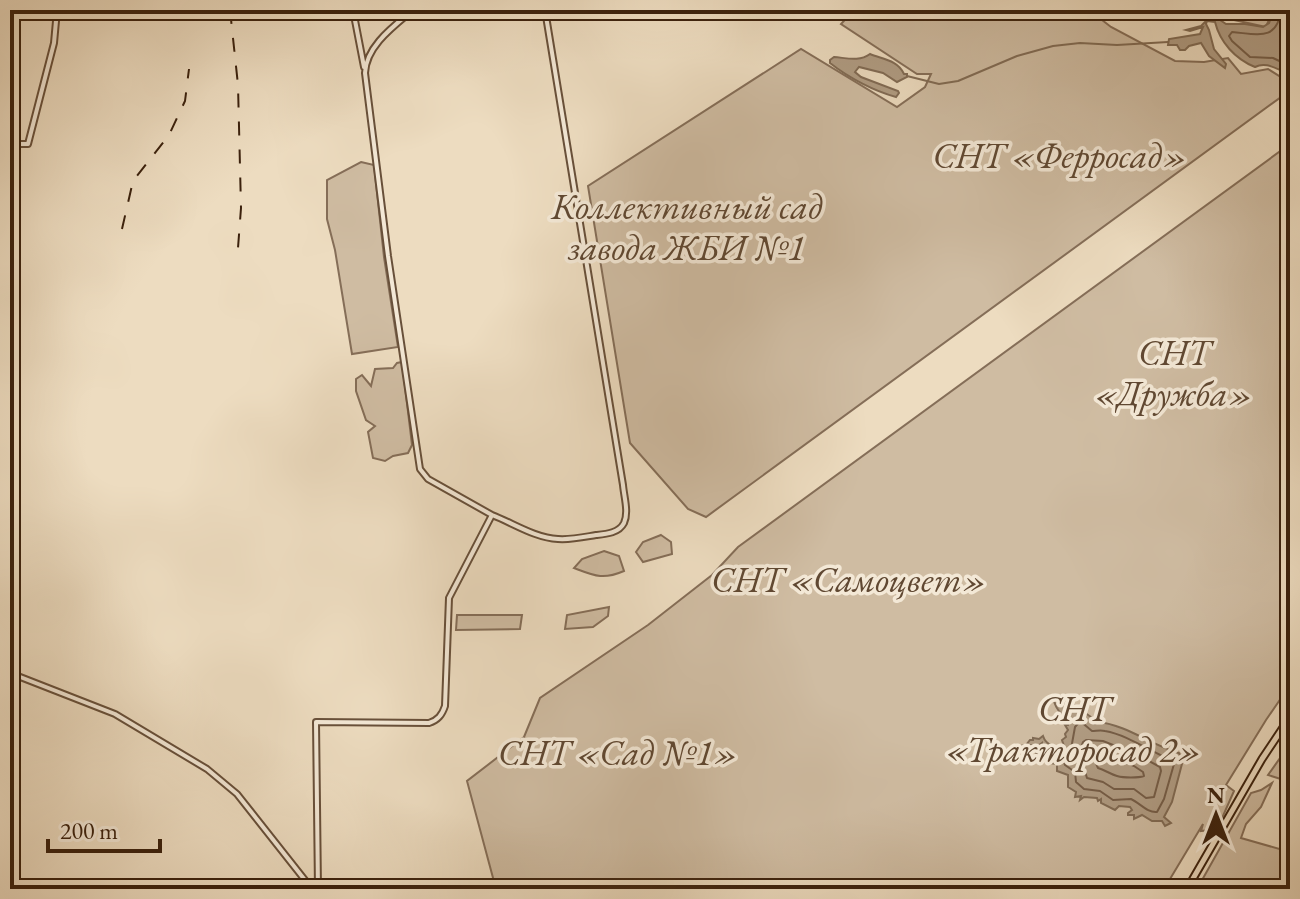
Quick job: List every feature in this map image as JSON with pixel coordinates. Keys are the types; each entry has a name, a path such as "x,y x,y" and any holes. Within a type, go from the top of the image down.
{"main road":[{"path":"1187,889 1262,759 1290,717"}],"street":[{"path":"10,144 28,144 54,43 57,10"},
{"path":"353,10 365,73 420,469 428,479 492,515 546,537 572,539 617,531 625,522 627,513 545,10"},
{"path":"365,73 365,63 372,51 390,29 413,10"},
{"path":"315,889 316,722 429,723 442,714 445,706 449,598 492,515"},
{"path":"10,673 115,714 207,769 237,794 315,889"}],"green space":[{"path":"854,10 1033,10 1040,16 1054,17 1059,10 1273,10 1266,27 1225,18 1102,20 1175,61 1204,62 1228,58 1241,74 1268,69 1287,81 1281,97 706,517 688,509 630,443 588,186 801,49 897,107 925,87 931,74 917,74 841,24"},
{"path":"1290,144 1290,685 1226,785 1234,791 1219,825 1207,840 1210,830 1201,831 1203,824 1164,889 496,889 467,781 524,737 540,698 648,625 712,575 738,547"},
{"path":"361,162 374,165 398,347 352,354 327,219 327,180"},
{"path":"402,362 412,445 408,453 385,461 373,458 368,432 375,426 366,420 356,391 356,379 362,375 371,386 375,369 393,368"},
{"path":"661,535 671,542 672,554 643,562 636,552 643,542"},
{"path":"604,551 619,556 624,571 599,576 574,568 582,559"},
{"path":"609,607 608,616 593,627 565,629 567,615"},
{"path":"457,615 522,615 520,629 456,630"},
{"path":"1290,744 1290,782 1268,775"},
{"path":"1272,783 1261,807 1246,824 1241,838 1290,852 1290,889 1197,889 1251,793"}],"water":[{"path":"1274,10 1290,10 1288,73 1268,65 1255,67 1235,55 1215,22 1207,21 1206,24 1214,49 1226,64 1225,68 1209,56 1201,43 1185,50 1180,50 1177,45 1168,45 1169,39 1200,34 1203,27 1186,30 1201,26 1207,20 1263,27 1269,23"},
{"path":"870,54 894,63 907,77 897,82 883,73 859,67 855,72 898,91 896,97 862,83 830,63 834,57 857,59"},
{"path":"1060,695 1091,717 1095,724 1119,727 1179,753 1183,760 1172,802 1164,817 1171,823 1165,826 1162,821 1152,821 1142,815 1134,819 1134,815 1128,815 1132,810 1130,807 1119,806 1115,810 1101,803 1101,799 1084,797 1080,800 1081,796 1075,797 1076,792 1068,787 1068,775 1057,771 1057,764 1040,757 1030,745 1026,753 1021,752 1019,746 1043,736 1052,746 1064,746 1062,740 1066,737 1068,730 1065,725 1068,725 1071,710 1067,707 1063,716 1059,712 1054,697"}],"waterway":[{"path":"907,76 939,84 958,81 1017,56 1053,46 1168,42"}],"railway":[{"path":"230,10 238,85 241,208 238,248"},
{"path":"122,229 133,181 169,135 185,101 189,69"}],"park label":[{"name":"СНТ «Ферросад»","path":"1060,155"},
{"name":"Коллективный сад завода ЖБИ №1","path":"687,226"},
{"name":"СНТ «Дружба»","path":"1174,372"},
{"name":"СНТ «Самоцвет»","path":"849,579"},
{"name":"СНТ «Тракторосад 2»","path":"1074,728"},
{"name":"СНТ «Сад №1»","path":"618,752"}]}
